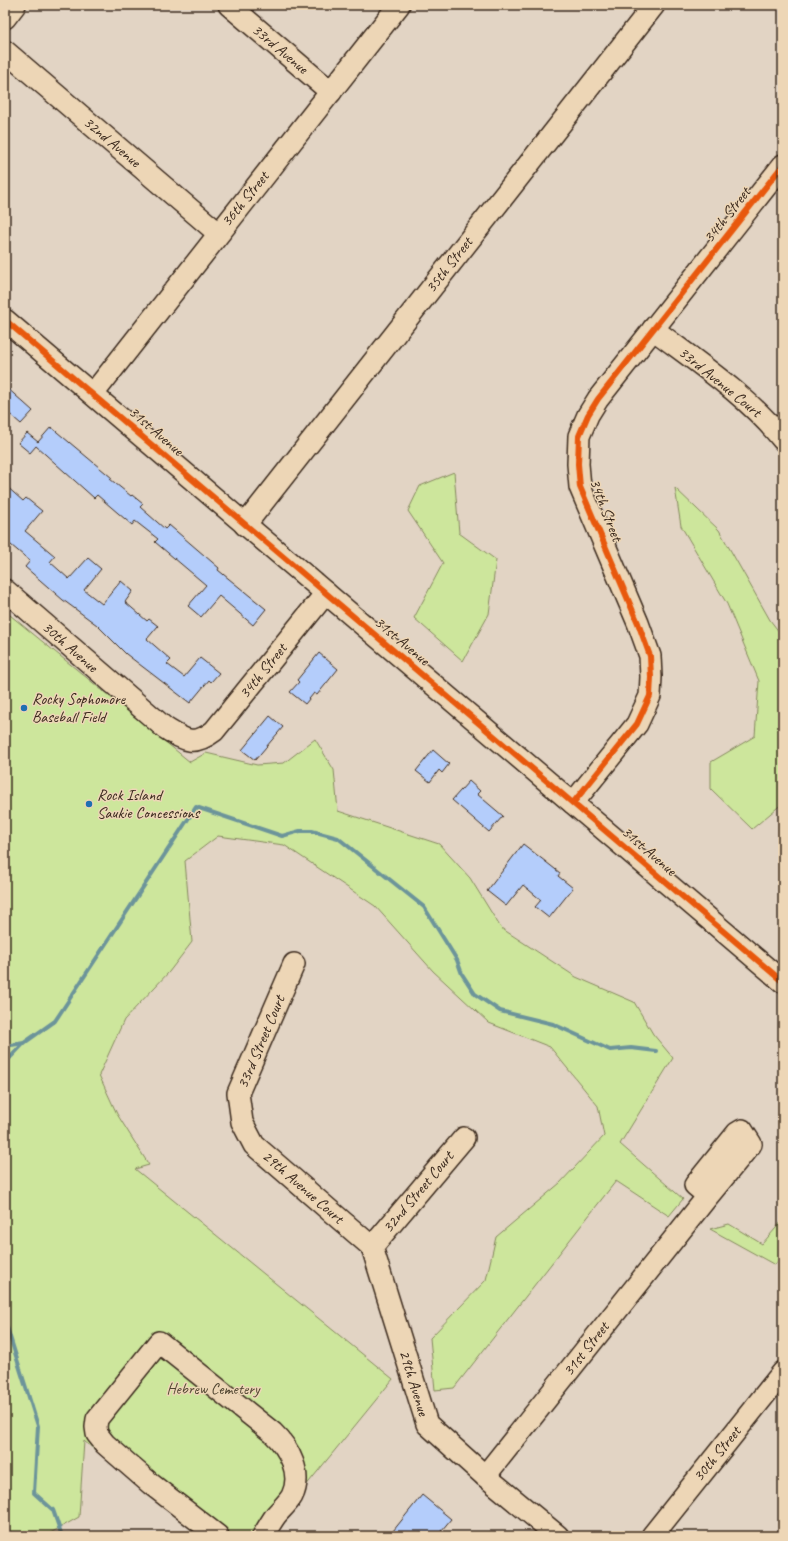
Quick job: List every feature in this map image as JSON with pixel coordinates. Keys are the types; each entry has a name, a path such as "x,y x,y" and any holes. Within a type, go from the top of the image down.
{"street":[{"path":"5,18 15,5"},
{"name":"33rd Avenue","path":"229,5 331,92"},
{"name":"36th Street","path":"93,394 218,233 399,5"},
{"name":"35th Street","path":"245,525 654,5"},
{"name":"32nd Avenue","path":"5,51 218,233"},
{"name":"34th Street","path":"573,803 637,724 650,696 650,656 638,623 580,487 578,458 579,436 588,415 598,398 783,165"},
{"name":"31st Avenue","path":"5,320 783,982"},
{"name":"33rd Avenue Court","path":"653,329 748,403 769,423 783,440"},
{"name":"30th Avenue","path":"5,590 165,728 177,735 195,742"},
{"name":"34th Street","path":"195,742 204,739 214,731 326,593"},
{"name":"33rd Street Court","path":"242,1122 238,1093 294,964"},
{"name":"29th Avenue Court","path":"242,1122 254,1145 372,1247"},
{"name":"32nd Street Court","path":"372,1247 464,1138"},
{"name":"31st Street","path":"485,1476 708,1196"},
{"name":"29th Avenue","path":"372,1247 427,1424 485,1476 558,1536"},
{"path":"218,1536 151,1484 105,1444 97,1434 97,1419 159,1342 273,1433 281,1440 292,1456 295,1480 292,1497 276,1514 263,1536"},
{"name":"30th Street","path":"652,1536 783,1372"}],"green space":[{"path":"454,472 459,533 496,560 489,614 463,661 414,618 443,563 408,511 420,486"},
{"path":"675,488 719,530 770,620 783,637 783,803 752,829 711,789 711,762 755,736 759,681 727,604 681,526"},
{"name":"Hebrew Cemetery","path":"5,611 190,762 206,753 257,765 284,763 315,739 334,770 338,811 439,844 470,878 501,928 576,977 634,1002 653,1034 673,1058 620,1144 683,1199 669,1216 616,1181 454,1388 435,1390 430,1338 486,1280 496,1237 560,1183 604,1136 598,1106 550,1047 489,1023 433,971 375,906 284,845 218,836 185,861 192,942 169,972 124,1020 99,1075 117,1114 149,1165 135,1169 393,1379 265,1536 199,1536 84,1441 79,1517 45,1536 5,1536"},
{"path":"783,1220 783,1253 775,1265 710,1229 729,1224 762,1244"}],"building":[{"path":"5,386 33,411 21,424 5,410"},
{"path":"51,427 112,478 110,479 143,504 140,507 165,529 169,525 219,568 218,570 266,609 253,625 219,596 201,617 188,606 206,585 155,542 158,539 135,521 132,525 97,495 94,498 36,446 30,453 18,443 27,433 38,442"},
{"path":"5,485 23,501 26,498 42,511 25,531 55,556 50,562 69,579 88,558 101,569 84,590 102,604 121,581 133,591 125,602 147,621 149,619 158,626 147,639 171,660 167,664 184,677 200,658 219,673 211,682 209,680 190,703 126,654 97,625 63,600 25,567 30,561 5,540"},
{"path":"319,653 338,669 317,695 314,693 305,704 290,692 299,682 297,680"},
{"path":"270,716 283,727 255,760 242,750"},
{"path":"433,750 449,764 442,773 439,770 430,782 416,771"},
{"path":"469,781 480,791 477,794 503,816 489,832 452,800"},
{"path":"523,844 560,873 558,876 573,888 549,918 535,907 541,900 523,885 506,906 487,891"},
{"path":"422,1495 451,1519 437,1536 389,1536"}],"waterway":[{"path":"5,1046 24,1043 55,1021 196,807 282,836 300,831 312,831 338,838 424,907 457,960 462,974 475,994 500,1011 553,1024 610,1050 631,1048 656,1051"},
{"path":"5,1063 24,1043"},
{"path":"5,1321 38,1426 34,1493 53,1510 62,1536"}],"cycle path":[{"path":"573,803 637,724 650,696 651,677 650,656 638,623 580,487 578,464 579,436 588,415 598,399 783,165"},
{"path":"5,320 783,982"}],"place":[{"name":"Rocky Sophomore Baseball Field","path":"24,708"},
{"name":"Rock Island Saukie Concessions","path":"89,804"}]}
